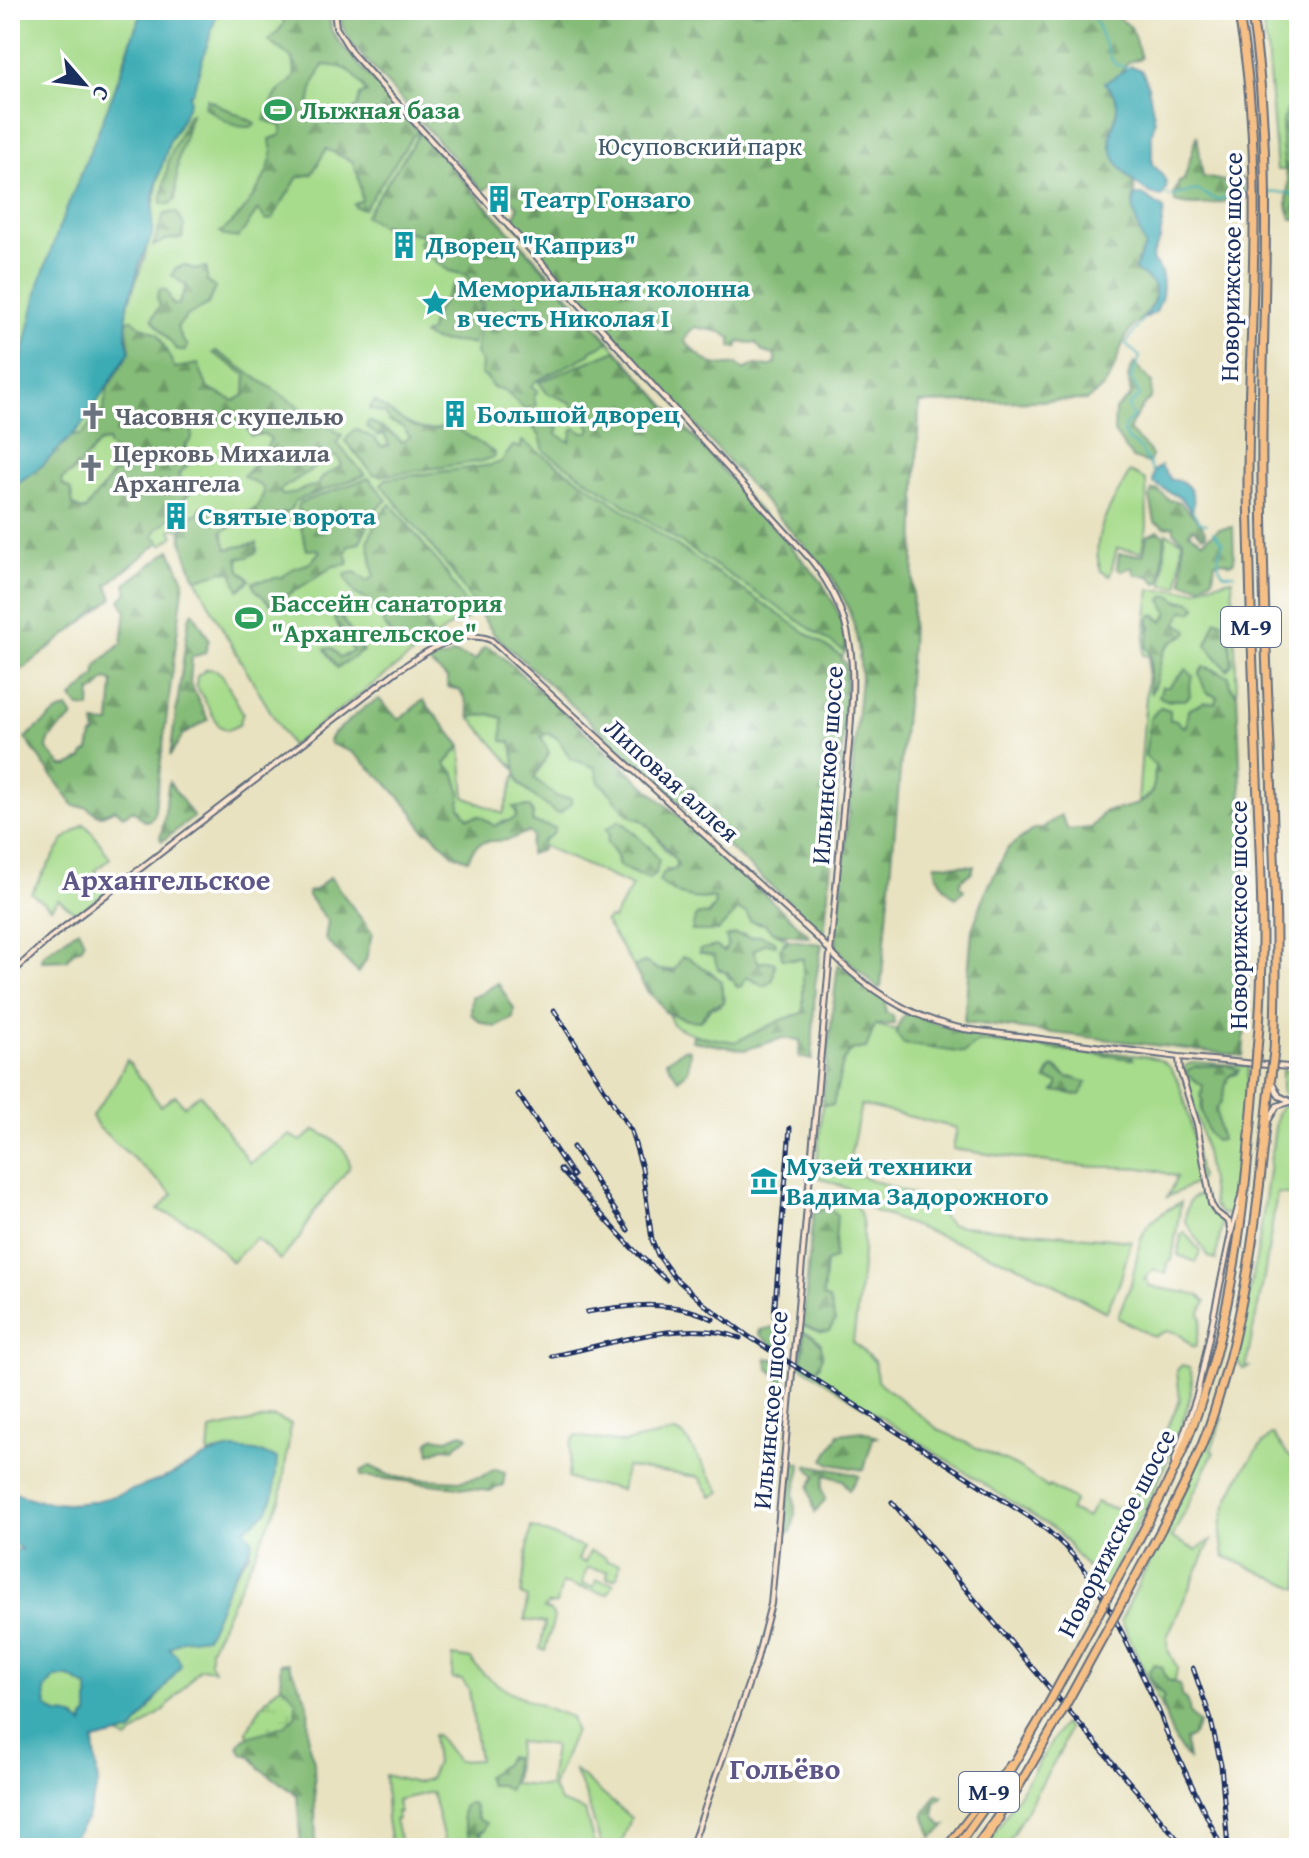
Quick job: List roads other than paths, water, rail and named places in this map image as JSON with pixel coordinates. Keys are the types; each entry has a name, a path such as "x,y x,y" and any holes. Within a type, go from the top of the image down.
{"highway":[{"name":"Новорижское шоссе","path":"956,1848 1004,1780 1043,1714 1160,1498 1194,1422 1216,1353 1238,1252 1248,1169 1263,978 1263,922 1250,606 1248,415 1254,180 1251,89 1238,10"},
{"name":"Новорижское шоссе","path":"975,1848 1016,1791 1054,1726 1186,1478 1218,1398 1236,1333 1249,1268 1274,1051 1277,970 1261,422 1267,180 1265,112 1251,10"}],"main road":[{"name":"М-9","path":"945,1848 1031,1734"},
{"name":"М-9","path":"982,1848 1016,1791"}],"street":[{"name":"Ильинское шоссе","path":"334,10 336,27 352,53 812,561 833,592 851,642 854,686 771,1604 762,1641 691,1848"},
{"name":"Липовая аллея","path":"10,975 50,938 397,671 450,641 488,638 830,951 880,993 909,1009 951,1026 1179,1057 1299,1068"},
{"path":"1179,1057 1180,1070 1197,1124 1211,1204 1229,1222 1231,1233"},
{"path":"1271,1076 1276,1092 1290,1100"},
{"path":"1266,1127 1277,1106 1299,1099"},
{"name":"М-9","path":"1160,1498 1197,1395 1231,1233 1248,1169"},
{"path":"1223,1216 1233,1214 1238,1204"}],"water":[{"path":"144,10 216,10 216,16 193,91 189,95 190,100 170,140 153,197 152,235 127,308 126,338 130,351 82,425 43,465 10,488 10,397 17,380 39,284"},
{"path":"1131,66 1142,70 1148,86 1155,121 1152,164 1166,183 1161,197 1143,189 1126,174 1111,147 1117,104 1105,83"},
{"path":"1135,195 1143,195 1164,209 1160,240 1152,256 1161,271 1162,296 1156,312 1143,319 1152,306 1155,291 1151,282 1135,269 1145,247 1135,214"},
{"path":"1161,466 1171,480 1187,485 1193,500 1192,512 1182,499 1153,483 1154,471"},
{"path":"233,1449 255,1451 277,1458 274,1494 267,1512 245,1529 253,1541 233,1575 206,1637 182,1640 169,1648 177,1655 181,1665 132,1732 94,1741 98,1785 86,1820 73,1838 58,1848 10,1848 10,1589 14,1578 10,1568 10,1551 21,1549 10,1541 10,1490 49,1503 85,1503 159,1480","holes":["55,1677 69,1677 88,1688 88,1715 83,1725 70,1715 57,1714 47,1707 45,1689"]}],"waterway":[{"path":"1091,10 1111,59 1131,69"},
{"path":"1164,194 1171,197 1196,190 1217,200 1239,192 1290,193 1299,201"},
{"path":"1143,319 1126,344 1140,357 1131,378 1140,396 1128,406 1133,418 1125,425 1123,432 1129,441 1141,449 1153,471"},
{"path":"1192,511 1201,523 1207,524"},
{"path":"1213,532 1223,543 1219,566 1224,574 1234,574"}],"railway":[{"path":"554,1010 631,1131 642,1168 652,1240 673,1276 704,1304 748,1336 1050,1533 1081,1564 1104,1600 1154,1699 1169,1739"},
{"path":"518,1094 573,1176"},
{"path":"774,1316 790,1128"},
{"path":"573,1147 628,1230"},
{"path":"560,1169 632,1248 666,1280"},
{"path":"587,1312 651,1305 682,1308 713,1319"},
{"path":"552,1356 672,1332 719,1332 740,1338"},
{"path":"892,1502 1185,1848"},
{"path":"1193,1668 1210,1716 1221,1765 1228,1848"},
{"path":"1165,1729 1222,1848"}],"place":[{"name":"Лыжная база","path":"278,110"},
{"name":"Театр Гонзаго","path":"499,199"},
{"name":"Дворец \"Каприз\"","path":"404,245"},
{"name":"Мемориальная колонна в честь Николая I","path":"435,303"},
{"name":"Большой дворец","path":"455,414"},
{"name":"Часовня с купелью","path":"93,416"},
{"name":"Церковь Михаила Архангела","path":"91,468"},
{"name":"Святые ворота","path":"176,516"},
{"name":"Бассейн санатория \"Архангельское\"","path":"249,618"},
{"name":"Музей техники Вадима Задорожного","path":"764,1181"}],"district":[{"name":"Архангельское","path":"166,880"},
{"name":"Гольёво","path":"785,1769"}],"park label":[{"name":"Юсуповский парк","path":"700,146"}]}
